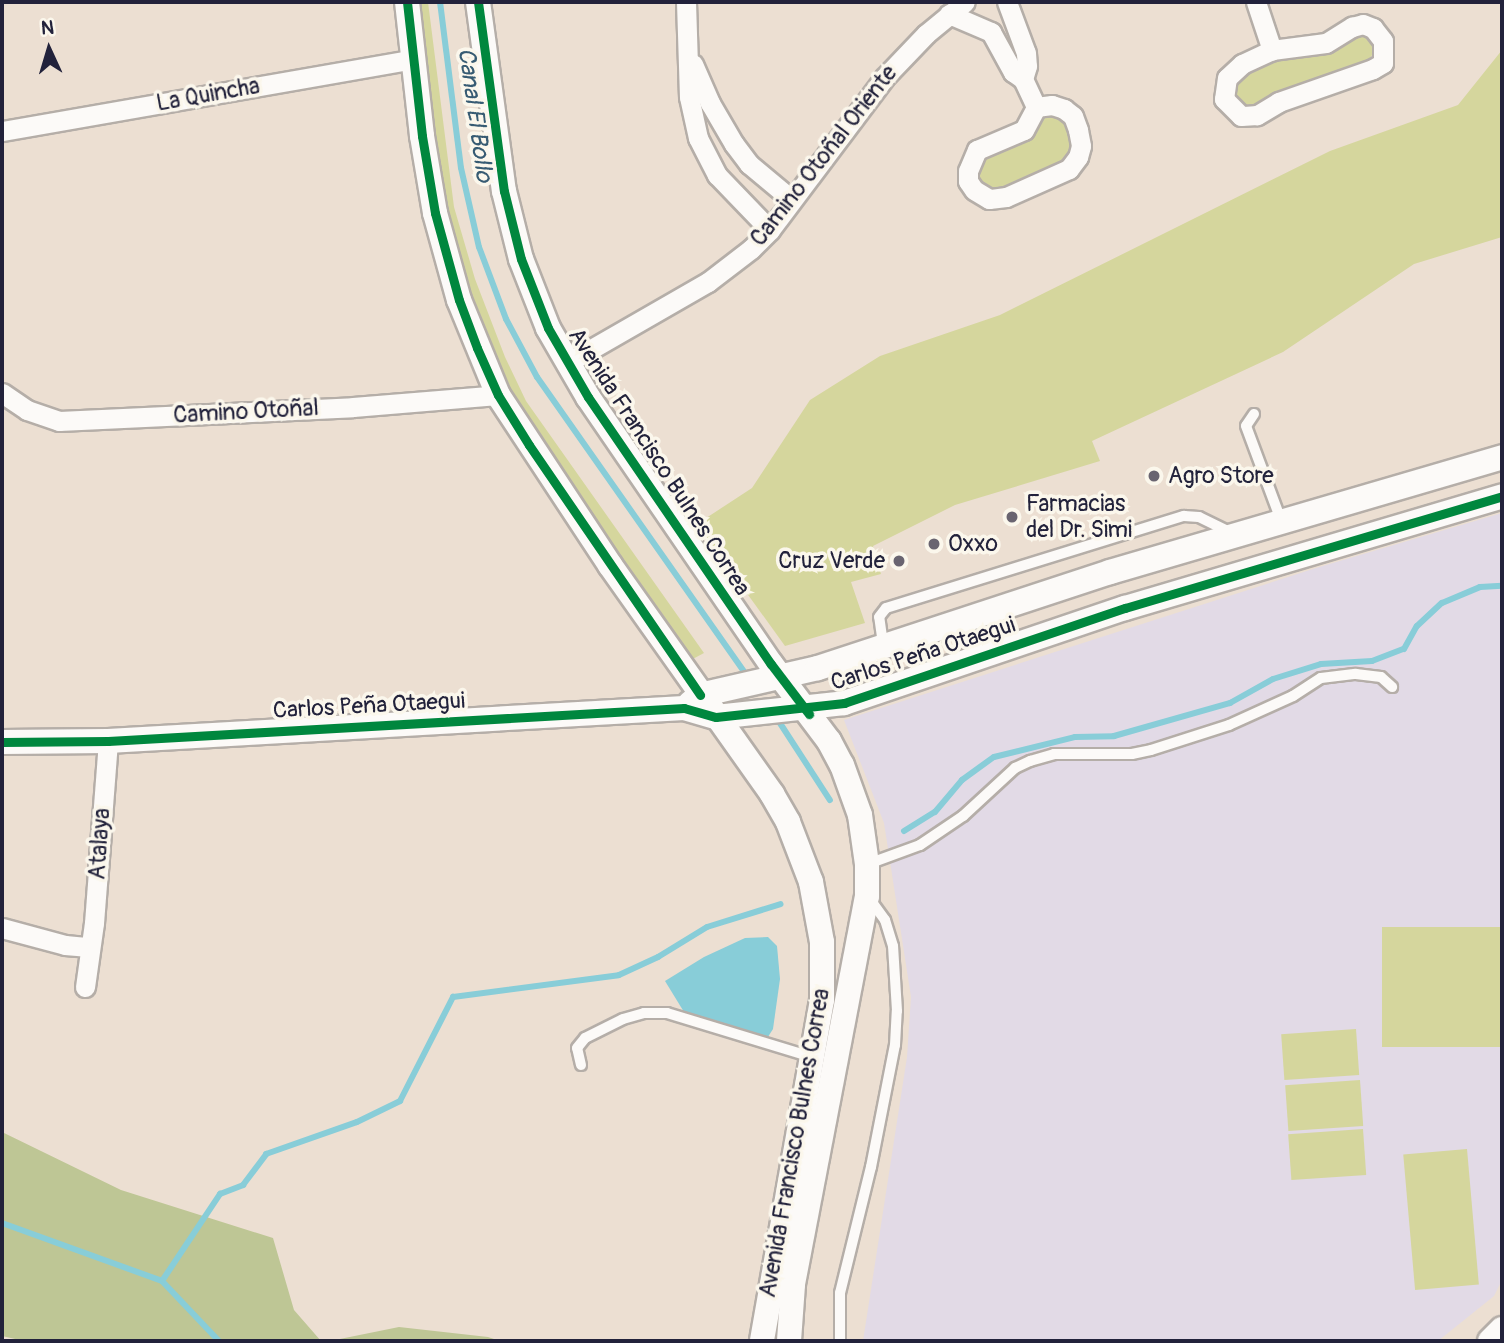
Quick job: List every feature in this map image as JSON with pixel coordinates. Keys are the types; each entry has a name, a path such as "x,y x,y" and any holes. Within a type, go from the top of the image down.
{"street":[{"path":"407,2 428,175 444,251 472,336 498,395 610,565 703,698"},
{"name":"Avenida Francisco Bulnes Correa","path":"478,2 511,225 533,292 567,363 794,708 829,741 852,791 867,864 867,896 793,1285 789,1341"},
{"path":"686,2 692,118 717,175 769,230"},
{"name":"Camino Otoñal Oriente","path":"567,363 708,282 751,249 769,230 884,78 949,14 965,2"},
{"path":"1007,2 1026,53 1027,66 1023,79"},
{"path":"1256,2 1272,50"},
{"path":"949,14 991,32 1013,72 1023,79 1037,107"},
{"path":"1363,24 1378,33 1384,51 1382,63 1373,69 1279,102 1258,115 1241,116 1224,100 1227,78 1242,64 1272,50 1326,43 1341,32 1363,24"},
{"path":"690,55 709,103 748,164 791,199"},
{"name":"La Quincha","path":"2,131 414,59"},
{"path":"1052,105 1073,116 1081,146 1078,157 1069,169 1006,197 989,199 974,190 968,181 968,171 977,150 1024,130 1037,107 1052,105"},
{"name":"Camino Otoñal","path":"2,393 27,410 59,421 353,407 498,395"},
{"name":"Carlos Peña Otaegui","path":"2,742 108,741 703,698 774,679 1110,572 1502,457"},
{"name":"Carlos Peña Otaegui","path":"703,698 726,717 844,703 1125,608 1502,496"},
{"path":"1152,560 1147,570 1148,582 1155,592 1165,597"},
{"path":"1110,572 1124,583 1128,600 1125,608"},
{"name":"Avenida Francisco Bulnes Correa","path":"726,717 777,803 801,851 818,914 823,971 812,1057 762,1341"},
{"name":"Atalaya","path":"85,987 94,923 108,741"},
{"path":"2,928 65,945 89,947"},
{"path":"1490,1341 1502,1329"}],"lane":[{"path":"1254,414 1246,426 1282,522"},
{"path":"883,644 879,617 886,608 1184,516 1199,517 1236,535"},
{"path":"867,864 920,845 963,816 1015,768 1030,761 1054,754 1101,755 1151,750 1229,725 1293,696 1321,678 1356,674 1381,677 1392,687"},
{"path":"840,1341 840,1293 871,1167 895,1045 897,1011 893,946 885,920 867,896"},
{"path":"580,1065 577,1048 585,1038 624,1019 644,1013 667,1013 812,1057"}],"shaded area":[{"path":"1502,513 1502,1280 1494,1296 1438,1341 863,1341 907,1057 911,997 884,823 844,720 1316,568"}],"green space":[{"path":"412,2 428,2 454,207 475,279 505,357 526,401 704,653 689,661 532,443 447,250"},
{"path":"1365,33 1373,42 1373,54 1365,64 1349,67 1271,95 1256,107 1242,110 1231,99 1230,86 1240,74 1264,60 1302,57 1330,47 1344,37"},
{"path":"1502,50 1502,237 1414,264 1283,352 1092,441 1100,461 955,505 873,546 881,574 851,582 865,623 785,646 697,524 752,488 810,400 880,356 1000,315 1330,151 1458,105"},
{"path":"1039,113 1062,115 1075,146 1069,162 1004,192 976,187 973,172 982,157"},
{"path":"1382,927 1502,927 1502,1047 1382,1047"},
{"path":"1356,1029 1359,1075 1284,1080 1281,1034"},
{"path":"1360,1080 1363,1126 1288,1131 1285,1085"},
{"path":"1363,1129 1366,1175 1291,1180 1288,1134"},
{"path":"2,1132 121,1190 273,1238 294,1310 321,1341 24,1341 2,1336"},
{"path":"1467,1149 1479,1284 1415,1290 1403,1155"},
{"path":"399,1327 488,1337 500,1341 330,1341"}],"water":[{"path":"768,937 777,946 780,979 773,1029 766,1040 684,1012 665,981 704,957 745,938"}],"waterway":[{"name":"Canal El Bollo","path":"440,2 461,168 479,247 506,319 537,377 748,677"},
{"path":"904,831 935,812 962,780 994,757 1075,737 1114,736 1230,703 1273,679 1321,664 1372,661 1404,649 1417,626 1442,603 1480,587 1502,586"},
{"name":"Canal El Bollo","path":"776,717 830,800"},
{"path":"162,1281 220,1194 243,1185 266,1154 357,1122 400,1101 453,997 619,975 658,957 707,927 781,904"},
{"path":"2,1223 162,1281 219,1341"}],"cycle path":[{"path":"407,2 422,136 435,213 459,300 477,348 498,395 529,445 700,695"},
{"path":"478,2 504,191 521,259 548,328 588,397 771,664 809,714"},
{"path":"2,742 108,741 684,708 716,717 844,703 1125,608 1502,496"}],"place":[{"name":"Agro Store","path":"1154,476"},
{"name":"Farmacias del Dr. Simi","path":"1012,517"},
{"name":"Oxxo","path":"934,544"},
{"name":"Cruz Verde","path":"899,561"}]}
